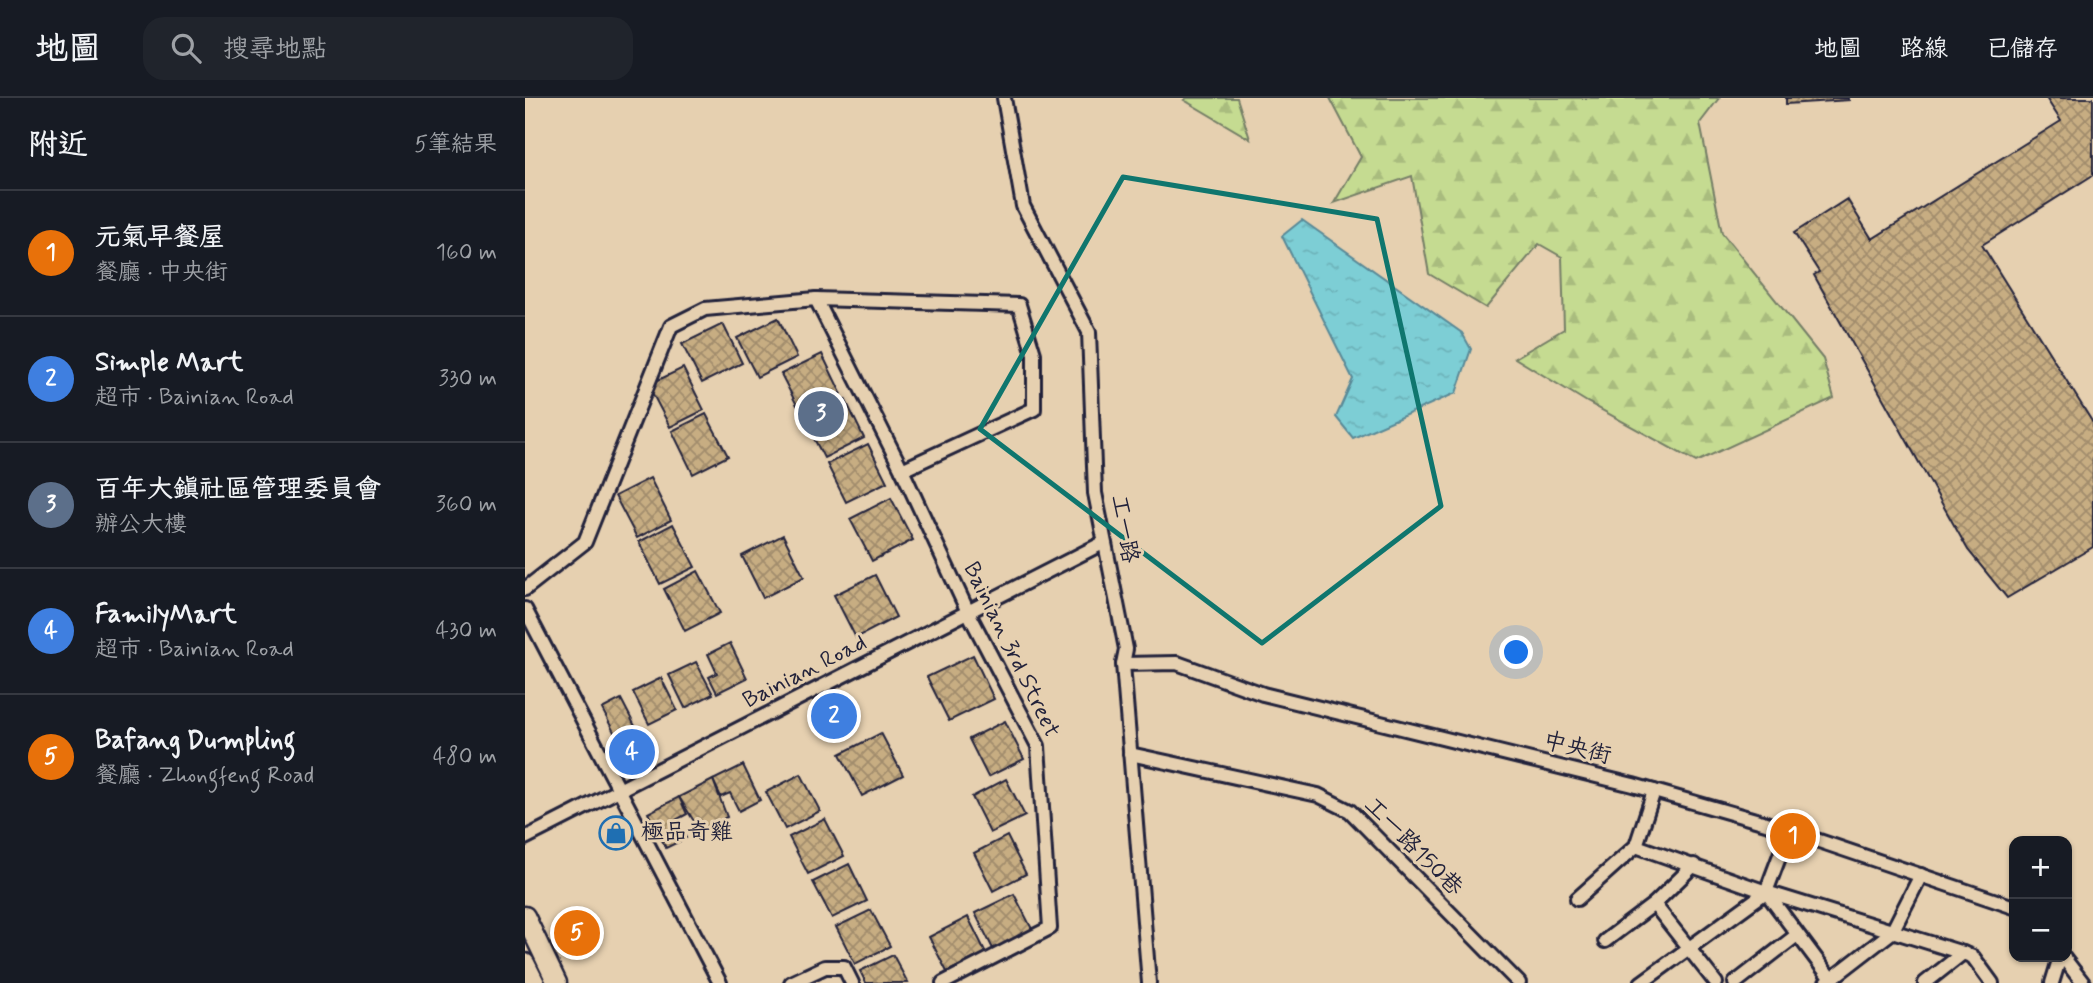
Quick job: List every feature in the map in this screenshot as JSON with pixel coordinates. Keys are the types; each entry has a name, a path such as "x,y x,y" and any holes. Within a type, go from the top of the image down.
{"main road":[{"path":"525,916 557,983"},
{"path":"525,963 535,983"}],"street":[{"name":"工一路","path":"1004,98 1023,206 1089,332 1095,493 1126,649 1123,664 1149,983"},
{"path":"525,589 585,542 640,396 671,326 705,309 816,299 1019,305 1034,354 1034,409 902,470"},
{"name":"Bainian 3rd Street","path":"816,299 902,470 968,612 1038,746 1050,928 943,983"},
{"name":"Bainian Road","path":"525,838 1103,543"},
{"path":"525,609 720,983"},
{"name":"中央街","path":"1123,664 1177,663 1263,694 1654,791 1789,831 2009,905"},
{"name":"工一路150巷","path":"1130,754 1318,795 1350,811 1519,983"},
{"path":"1577,898 1636,846 1654,791"},
{"path":"1641,983 1766,892 1789,831"},
{"path":"1636,846 1766,892 1963,953 1973,957 1992,983"},
{"path":"1605,941 1654,904 1694,865"},
{"path":"1766,892 1831,982 1892,932 1921,876"},
{"path":"1654,904 1716,983"},
{"path":"1734,983 1797,934"},
{"path":"1925,983 1963,953"},
{"path":"2052,983 2059,962"},
{"path":"2065,962 2083,983"},
{"path":"791,983 825,967 844,967 852,983"}],"highlighted area":[{"path":"1123,177 1377,219 1441,506 1262,643 980,429"}],"green space":[{"path":"1237,98 1250,139 1184,100"},
{"path":"1330,98 1719,98 1700,123 1722,233 1823,359 1834,398 1696,462 1587,402 1515,358 1564,329 1562,257 1539,244 1486,308 1429,274 1412,176 1334,203 1361,157"}],"water":[{"path":"1302,220 1462,333 1471,349 1456,393 1353,438 1336,417 1353,379 1282,236"}],"building":[{"path":"1786,98 1848,98 1849,100 1786,104"},
{"path":"2046,98 2093,98 2093,175 1982,245 2093,423 2093,547 2007,598 1968,550 1814,275 1819,272 1794,233 1847,199 1872,239 2061,121"},
{"path":"778,318 797,357 757,377 737,338"},
{"path":"723,324 742,363 702,383 682,344"},
{"path":"822,354 841,393 801,413 781,374"},
{"path":"683,368 704,410 670,427 648,385"},
{"path":"845,399 864,438 824,458 804,419"},
{"path":"706,414 728,456 693,474 672,431"},
{"path":"868,444 887,482 846,502 827,464"},
{"path":"650,478 671,520 637,538 615,496"},
{"path":"891,498 913,540 872,561 850,519"},
{"path":"673,524 695,567 660,584 639,542"},
{"path":"783,535 804,577 763,598 742,556"},
{"path":"698,571 720,613 685,631 664,589"},
{"path":"875,575 896,617 856,638 834,595"},
{"path":"730,643 747,678 717,693 709,677 717,673 708,654"},
{"path":"973,655 994,699 949,721 927,677"},
{"path":"696,662 713,694 685,708 669,675"},
{"path":"661,678 677,710 649,724 633,692"},
{"path":"621,699 636,728 617,738 602,709"},
{"path":"1005,721 1024,759 988,777 969,739"},
{"path":"881,733 903,775 862,796 840,754"},
{"path":"743,765 760,800 739,811 730,793 721,797 713,780"},
{"path":"801,774 820,811 785,829 766,792"},
{"path":"1006,779 1025,816 990,833 972,797"},
{"path":"713,780 727,817 700,831 679,797"},
{"path":"679,797 687,814 676,820 686,838 666,848 648,813"},
{"path":"825,819 844,856 808,874 789,837"},
{"path":"1007,836 1026,874 993,891 974,853"},
{"path":"849,864 867,901 832,918 813,882"},
{"path":"1014,894 1032,929 993,949 975,913"},
{"path":"871,910 890,946 855,964 836,927"},
{"path":"968,917 986,953 947,972 929,937"},
{"path":"893,955 908,983 866,983 860,971"}],"place":[{"name":"百年大鎮社區管理委員會","path":"821,414"},
{"name":"Simple Mart","path":"834,716"},
{"name":"FamilyMart","path":"632,752"},
{"name":"極品奇雞","path":"616,833"},
{"name":"元氣早餐屋","path":"1793,836"},
{"name":"Bafang Dumpling","path":"577,933"}]}
